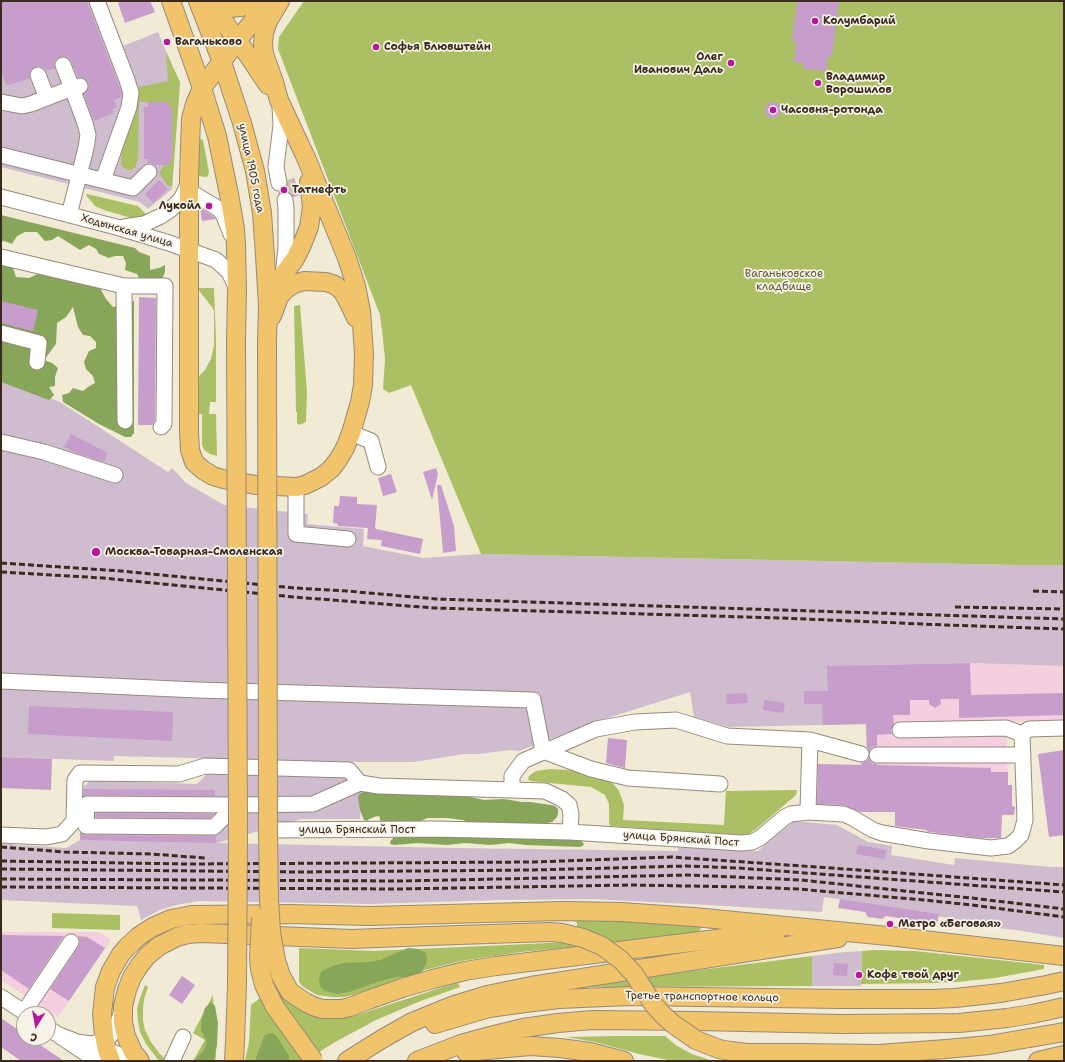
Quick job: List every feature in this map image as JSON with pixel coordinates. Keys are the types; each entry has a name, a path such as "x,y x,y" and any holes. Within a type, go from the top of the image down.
{"main road":[{"path":"171,1 202,88 217,136 235,229 236,246 238,822 237,984 233,1060"},
{"path":"208,2 221,7 233,8 248,6 257,1"},
{"path":"269,1 202,88 195,104 191,119 189,184 188,403 190,450 194,462 212,476 256,485 296,487 305,485 321,477 331,469 338,460 351,433 360,402 364,368 361,311 356,286 343,246 307,160 279,100 264,54 262,43 264,33 268,21 280,1"},
{"path":"208,2 279,100"},
{"name":"улица 1905 года","path":"208,2 222,62 242,123 255,171 262,213 268,306 267,341"},
{"path":"307,160 312,196 309,227 295,259 283,275 279,297 272,316 267,341 269,899 273,946 276,960 281,976 290,992 313,1006 331,1010 341,1009 433,979 496,966 741,936 811,932 852,932"},
{"path":"279,297 286,289 294,284 304,281 326,282 335,285 342,291 354,312 363,339"},
{"path":"268,830 259,945 260,969 267,993 275,1007 314,1061"},
{"path":"105,1047 104,998 110,971 121,954 143,933 163,922 182,916 215,914 290,914 316,916 369,916 592,911 670,915 852,932 1064,956"},
{"path":"140,1061 133,1052 126,1036 123,1022 123,1006 129,982 143,960 153,950 168,940 188,934 352,939 550,932 562,933 583,938 602,946 621,960 634,974 653,1004 672,1024 696,1040 707,1045 746,1053 879,1054 989,1045 1064,1032"},
{"path":"348,1061 397,1030 428,1015 465,1001 497,992 831,938 888,936"},
{"name":"Третье транспортное кольцо","path":"348,1061 384,1043 449,1019 489,1008 524,1003 629,996 932,999 1001,993 1064,981"},
{"path":"422,1059 461,1044 523,1028 592,1020 841,1024 960,1023 1032,1014 1064,1006"},
{"path":"422,1059 491,1049 530,1046 590,1052 624,1061"},
{"path":"1041,1061 1064,1055"}],"street":[{"path":"97,1 131,92 129,107 103,180"},
{"path":"59,93 46,71 59,93 85,111 85,123 88,135 69,215"},
{"path":"1,102 22,106 59,93"},
{"path":"279,100 281,125 276,160 282,182"},
{"path":"1,155 133,188 149,172"},
{"path":"189,184 191,197 195,202 222,219 228,227 236,246"},
{"path":"120,228 144,224 161,216 170,210 181,199 189,184"},
{"name":"Ходынская улица","path":"1,197 169,242 216,260 229,272 237,290"},
{"path":"283,275 286,248 292,218 292,206 288,199"},
{"path":"1,257 124,286 165,286 164,424 161,427"},
{"path":"124,286 125,421"},
{"path":"1,333 39,343 38,362"},
{"path":"165,343 189,343"},
{"path":"164,402 188,403"},
{"path":"351,433 371,441 378,466"},
{"path":"1,442 44,452 115,475"},
{"path":"296,487 296,534 348,539"},
{"path":"1,681 197,690 533,700 543,751"},
{"path":"512,790 512,776 523,761 596,729 635,722 676,720 727,736 810,740 861,754"},
{"path":"900,730 1006,728 1022,734 1029,729 1064,728"},
{"name":"улица Брянский Пост","path":"268,830 434,829 570,832 741,843 752,842 760,838 785,817 791,814 808,812 843,814 873,830 882,833 929,841 991,848 1008,846 1015,842 1021,835 1025,820 1022,734"},
{"path":"808,812 810,740"},
{"path":"543,751 591,769 628,778 720,784"},
{"path":"877,755 1023,755"},
{"path":"1,835 46,836 62,834 74,821 75,780 80,772 179,774 205,766 349,770 360,783"},
{"path":"236,805 214,827 86,826 87,804 313,804 360,783 386,786 545,791 562,799 569,805 571,814 570,832"},
{"path":"30,1006 71,942"},
{"path":"1,997 16,1007"},
{"path":"105,1047 118,1023 123,1006"},
{"path":"56,1032 70,1040 90,1040 96,1037 102,1028 105,1047"},
{"path":"56,1032 77,1043 105,1047 131,1061"},
{"path":"172,1061 183,1037"}],"shaded area":[{"path":"1,1 106,1 123,46 158,32 180,84 172,189 148,209 140,202 1,167"},
{"path":"1,379 60,402 168,472 172,468 186,483 224,505 308,514 307,524 364,529 363,546 423,558 481,554 1064,565 1064,666 970,663 865,665 866,724 728,727 694,717 690,692 595,722 519,751 510,750 479,754 464,754 414,762 349,762 114,756 114,761 1,757"},
{"path":"970,663 1064,666 1064,720 1006,722 1008,785 1012,785 1012,802 1007,806 1015,807 1014,815 1002,815 1001,838 936,837 936,832 927,832 927,830 895,826 895,812 816,811 817,764 863,765 861,748 866,748 864,665"},
{"path":"209,772 348,775 362,790 360,819 301,819 217,843 678,851 678,846 758,851 794,821 837,825 868,842 892,846 891,855 954,865 955,858 1064,867 1064,938 1016,930 962,924 954,919 938,916 938,914 824,897 822,912 592,899 369,904 199,901 176,905 160,910 141,920 137,906 1,900 1,842 16,845 66,848 80,840 81,789 90,781 197,784"},
{"path":"1,932 99,932 111,940 58,1017 56,1016 56,1006 41,1006 1,980"},
{"path":"862,951 861,986 812,986 812,956"}],"green space":[{"name":"Ваганьковское кладбище","path":"304,1 1064,1 1064,565 481,554 411,385 389,393 383,389 385,359 380,315 278,49 279,37"},
{"path":"166,52 180,82 172,186 168,186 159,173 164,165 170,165 170,158 172,158 172,107 169,107 169,102 139,102 137,162 135,168 131,170 127,170 121,164 122,147 139,87 168,81"},
{"path":"200,139 203,140 209,172 208,176 206,177 199,176 198,174"},
{"path":"86,195 138,206 149,217 137,219 104,210 95,206"},
{"path":"1,215 135,248 139,252 150,256 150,270 165,265 165,272 162,279 141,282 137,274 125,270 126,263 123,256 109,258 99,254 96,249 89,245 80,250 58,236 52,240 45,241 37,232 25,232 17,236 12,244 4,241 1,242"},
{"path":"1,262 13,268 16,277 29,278 42,272 100,288 106,299 113,307 134,301 134,433 131,437 125,437 99,424 63,402 62,395 69,393 73,388 83,391 95,383 93,376 86,369 84,362 89,351 96,348 96,342 90,336 83,335 78,327 73,307 66,317 57,323 56,344 44,360 52,363 58,368 55,377 55,386 49,387 54,395 49,400 1,382"},
{"path":"197,288 214,288 216,402 210,402 209,413 216,414 217,456 204,450 202,444 202,414 197,414 198,380 211,359 214,345 214,311"},
{"path":"300,305 307,392 306,422 299,425 297,423 296,412 294,306"},
{"path":"550,769 591,773 611,781 619,791 624,805 623,820 724,825 726,791 797,790 796,795 749,834 741,835 611,826 609,824 609,804 605,795 591,787 530,781 528,779 529,776 536,771"},
{"path":"363,792 419,795 462,795 484,800 504,799 555,806 558,809 558,813 557,817 552,822 536,825 516,823 499,824 495,822 484,824 469,823 463,820 447,818 427,818 417,823 382,823 380,817 377,816 367,821 364,820 360,810 358,798 359,794"},
{"path":"441,834 445,837 510,839 575,838 582,841 584,845 580,847 509,843 490,845 466,843 446,845 418,843 390,844 391,840 397,835"},
{"path":"52,913 120,915 120,930 52,928"},
{"path":"573,919 695,923 700,925 701,929 695,933 521,952 461,961 421,971 344,997 317,995 301,985 299,981 299,948 374,951 571,942 577,938 577,923"},
{"path":"408,948 418,949 426,953 426,964 421,974 413,977 396,977 349,992 337,994 325,991 320,986 319,979 321,972 332,966 343,963 380,960"},
{"path":"862,951 915,951 1044,965 1044,969 995,978 957,982 861,984"},
{"path":"812,956 812,986 579,987 579,985"},
{"path":"458,983 460,987 418,1002 376,1020 335,1042 305,1061 245,1061 249,1042 251,1005 276,986 281,993 343,1018 357,1015"},
{"path":"145,985 148,987 144,999 143,1009 145,1030 151,1042 167,1061 159,1061 146,1044 140,1032 137,1009"},
{"path":"213,995 215,1061 193,1061 205,1040 193,1033"},
{"path":"211,1002 215,1006 218,1023 217,1045 214,1061 194,1061 204,1050 207,1042 201,1030 202,1017 205,1008"},
{"path":"270,1033 276,1035 289,1056 288,1061 255,1061 264,1036"},
{"path":"665,1036 677,1046 692,1054 713,1061 673,1061 639,1054 595,1042 566,1037"}],"building":[{"path":"1,1 87,1 122,94 121,97 114,100 117,107 112,109 114,113 94,121 84,94 88,89 89,83 83,78 78,77 71,61 65,56 56,59 54,63 55,68 46,71 40,66 35,67 29,73 30,78 7,86 1,71"},
{"path":"123,1 150,1 155,12 125,23 118,3"},
{"name":"Колумбарий","path":"797,1 839,1 832,57 828,56 826,71 803,69 804,63 794,62 796,42 792,41"},
{"path":"148,102 169,102 169,107 172,107 172,159 170,158 170,165 154,165 148,163 148,159 144,159 144,107 148,107"},
{"name":"Часовня-ротонда","path":"773,102 780,107 781,110 776,117 773,118 766,113 765,110 770,103"},
{"path":"294,178 300,195 293,197 289,192 284,191 279,194 278,192 285,190 288,180"},
{"path":"159,180 168,189 153,203 145,194"},
{"path":"200,208 213,216 215,219 202,221"},
{"path":"139,297 156,298 155,420 152,425 138,425"},
{"path":"1,301 38,310 33,331 1,323"},
{"path":"71,434 108,453 104,462 64,447"},
{"path":"436,468 438,474 432,500 423,472"},
{"path":"391,474 397,492 383,496 378,478"},
{"path":"437,485 441,485 454,526 456,551 443,553"},
{"path":"340,496 357,497 357,504 377,505 375,528 423,539 420,554 381,546 382,540 367,539 368,528 338,526 338,524 333,523 334,506 339,506"},
{"path":"970,663 971,695 1064,693 1064,715 959,718 959,699 940,699 941,704 935,708 929,704 929,700 910,700 910,715 893,715 894,724 891,730 892,734 877,735 877,746 872,747 869,751 867,747 866,724 823,725 822,704 804,704 804,691 828,691 827,666"},
{"path":"747,693 748,703 727,704 726,694"},
{"path":"764,700 785,703 783,713 763,710"},
{"path":"29,706 173,712 172,741 28,734"},
{"path":"608,738 627,740 625,768 606,763"},
{"path":"1064,750 1064,835 1049,837 1038,754"},
{"path":"1,757 52,759 51,790 1,788"},
{"path":"869,758 872,763 877,765 991,768 991,772 1008,772 1008,785 1012,785 1012,806 1015,807 1014,815 1002,815 1001,838 980,838 895,826 895,812 860,812 844,805 817,804 818,764 861,765 861,763 867,761"},
{"path":"84,789 215,790 215,796 84,796"},
{"path":"96,813 214,814 210,818 95,817"},
{"path":"80,833 86,835 216,836 216,843 80,840"},
{"path":"858,845 886,850 885,859 856,854"},
{"path":"840,899 939,914 937,924 886,916 882,919 868,917 865,912 838,908"},
{"path":"1,935 64,936 29,989 1,970"},
{"path":"78,936 87,937 105,948 69,1001 50,989 78,947 80,942"},
{"path":"834,963 848,964 847,976 833,975"},
{"path":"182,976 195,985 182,1004 169,995"},
{"path":"1,1018 16,1028 16,1046 42,1046 64,1061 21,1061 1,1047"}],"tunnel":[{"path":"285,181 291,198"}],"railway":[{"path":"1,563 121,571 295,588 436,599 1064,619"},
{"path":"1,572 103,578 294,597 434,608 782,618 1064,629"},
{"path":"1033,591 1064,592"},
{"path":"955,607 1064,609"},
{"path":"1,847 64,852 151,854 205,858"},
{"path":"1,861 187,864 534,862 672,857 1064,885"},
{"path":"1,869 300,872 533,870 687,866 738,868 1064,892"},
{"path":"1,879 400,881 688,875 801,880 1064,909"},
{"path":"1,887 397,889 631,885 747,887 798,889 924,900 1064,917"}],"place":[{"name":"Колумбарий","path":"815,21"},
{"name":"Ваганьково","path":"167,42"},
{"name":"Софья Блювштейн","path":"376,47"},
{"name":"Олег Иванович Даль","path":"731,63"},
{"name":"Владимир Ворошилов","path":"818,83"},
{"name":"Часовня-ротонда","path":"773,110"},
{"name":"Татнефть","path":"284,190"},
{"name":"Лукойл","path":"209,206"},
{"name":"Москва-Товарная-Смоленская","path":"96,552"},
{"name":"Метро «Беговая»","path":"890,924"},
{"name":"Кофе твой друг","path":"859,975"}]}
